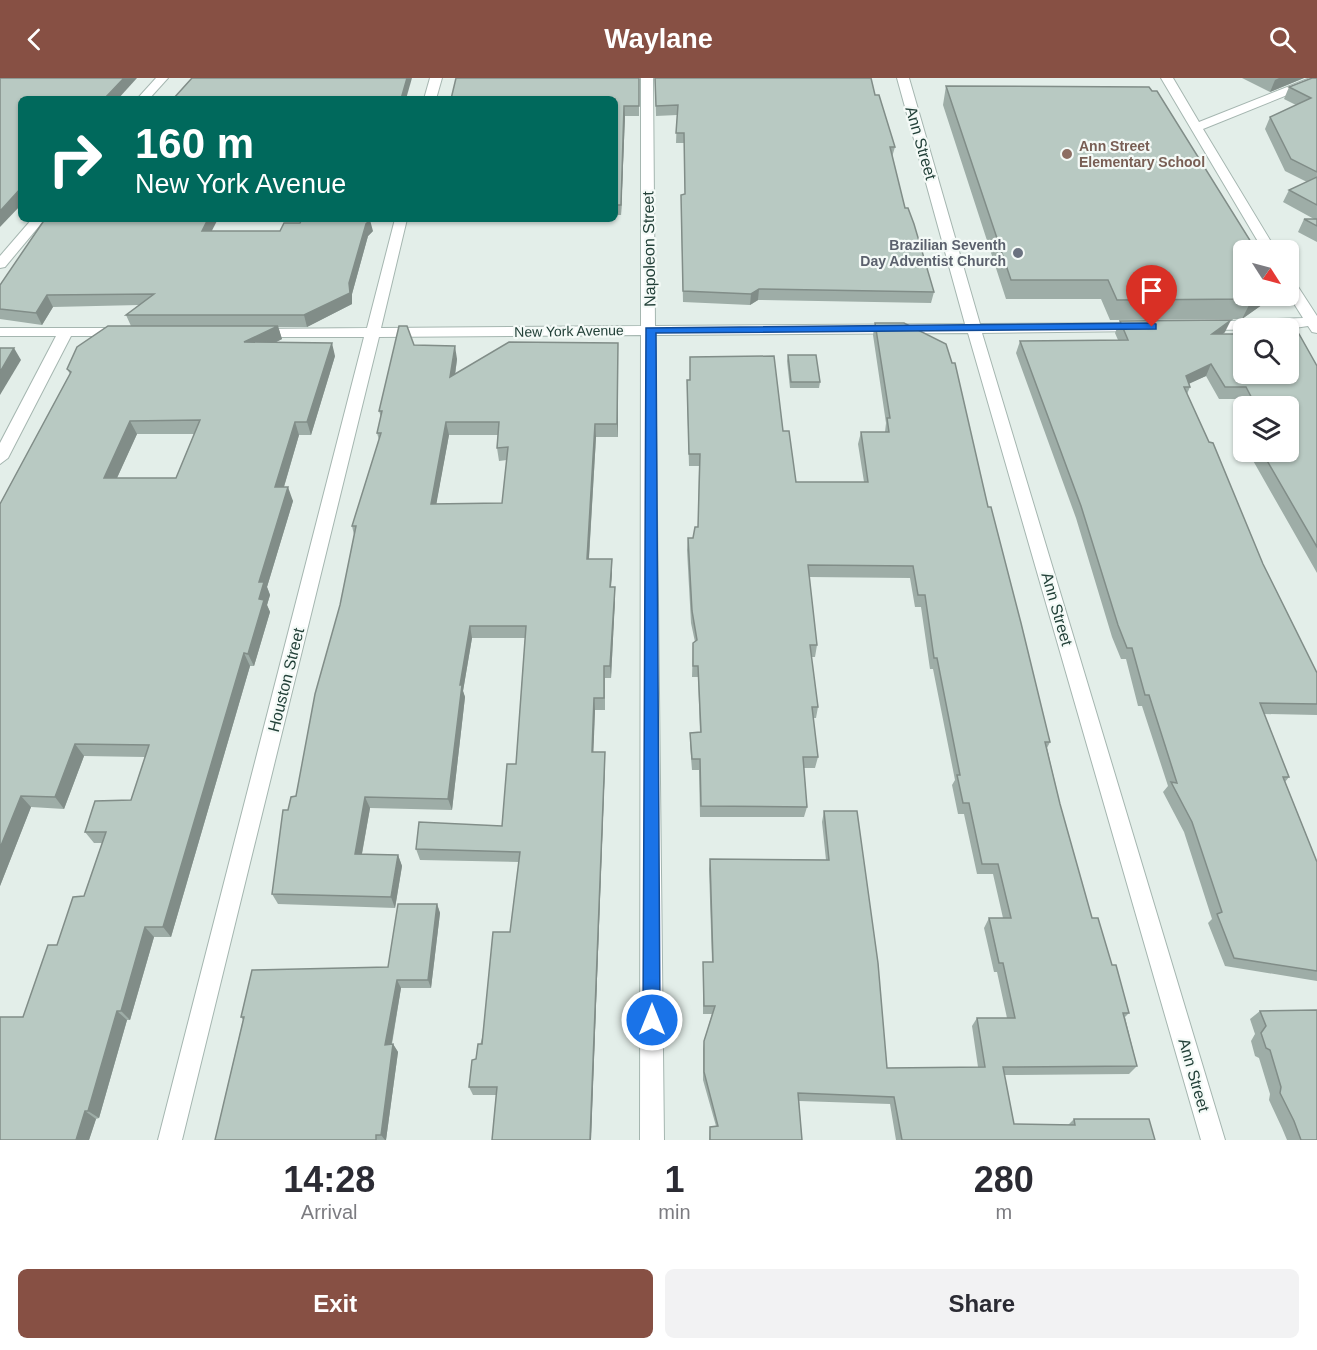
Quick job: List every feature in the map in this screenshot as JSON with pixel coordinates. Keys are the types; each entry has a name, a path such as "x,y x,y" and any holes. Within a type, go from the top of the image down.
{"street":[{"path":"146,96 162,78"},
{"path":"431,96 435,78"},
{"name":"Napoleon Street","path":"647,78 650,330 652,1140"},
{"name":"Ann Street","path":"903,78 974,329 1213,1140"},
{"path":"1167,78 1264,240"},
{"path":"1196,128 1317,79"},
{"path":"0,264 36,222"},
{"name":"Houston Street","path":"170,1140 401,222"},
{"path":"1193,326 1315,323 1299,299"},
{"name":"New York Avenue","path":"244,333 1159,327"},
{"path":"0,332 138,332"},
{"path":"0,458 66,332"}],"building":[{"path":"0,78 124,78 107,96 18,96 18,191 0,211"},
{"path":"192,78 407,78 402,96 176,96"},
{"path":"456,78 639,78 639,106 624,106 621,205 618,205 618,96 452,96"},
{"path":"655,78 871,78 875,95 879,95 895,147 890,147 905,208 908,208 914,224 934,292 759,289 751,294 683,291 681,195 685,194 684,133 676,133 678,105 656,106"},
{"path":"1317,78 1317,172 1291,159 1270,117 1311,98 1289,87"},
{"name":"Ann Street Elementary School","path":"946,86 1149,87 1152,91 1157,91 1250,240 1233,240 1233,299 1117,300 1108,280 1011,280"},
{"path":"1317,177 1317,205 1289,190"},
{"path":"1304,219 1317,219 1317,226"},
{"path":"43,222 206,222 202,231 280,231 284,223 368,222 349,283 350,293 304,315 126,315 154,294 47,295 36,313 0,309 0,285"},
{"path":"1231,320 1212,334 1233,334 1233,384 1299,384 1299,334 1317,366 1317,547 1268,462 1299,462 1299,396 1251,396 1246,387 1225,387 1211,364 1186,376 1190,387 1184,387 1209,442 1213,443 1263,564 1317,673 1317,704 1260,703 1289,777 1283,777 1317,862 1317,971 1234,958 1217,914 1222,912 1192,822 1171,782 1177,783 1149,695 1145,695 1132,648 1127,648 1118,625 1081,506 1020,341 1128,340 1120,321"},
{"path":"875,323 904,323 946,344 952,363 955,363 988,507 991,507 1050,742 1045,742 1060,804 1092,918 1098,918 1112,965 1116,965 1129,1013 1123,1013 1137,1066 1003,1067 1014,1124 1075,1125 1074,1119 1149,1119 1155,1140 902,1140 894,1097 798,1093 802,1140 710,1140 710,1127 718,1126 704,1072 704,1041 715,1006 704,1006 703,962 713,962 710,859 829,860 824,811 857,811 878,963 887,1068 985,1067 977,1018 1015,1018 1003,963 999,963 989,918 1011,918 998,864 982,864 969,803 963,803 957,775 960,775 937,658 934,658 925,595 918,595 913,566 808,565 817,645 810,645 818,707 812,707 818,757 803,757 807,807 701,806 700,759 692,759 690,733 701,732 698,666 693,666 693,643 697,640 692,611 688,538 693,538 695,527 698,527 700,454 689,454 687,380 690,380 690,357 774,356 783,431 789,431 796,482 868,482 861,432 889,432 887,418 890,418"},
{"path":"108,326 278,326 244,342 332,343 307,422 295,422 275,487 288,487 259,582 264,582 259,599 264,600 248,654 244,653 163,927 145,927 121,1011 117,1011 88,1111 85,1111 76,1140 0,1140 0,1017 23,1017 48,945 57,945 73,897 84,896 106,832 85,832 95,801 131,800 149,745 75,744 55,797 21,796 0,848 0,504 71,372 67,369 77,347","holes":["200,420 176,478 104,478 130,421"]},
{"path":"399,326 407,326 414,345 455,346 450,377 509,342 618,343 617,424 595,424 587,559 612,559 610,587 615,587 610,666 604,666 604,698 594,698 592,752 605,752 590,1140 492,1140 497,1087 469,1087 472,1060 476,1059 478,1044 482,1044 493,932 510,932 520,852 416,849 419,822 502,826 507,764 516,764 526,626 470,626 460,685 462,685 448,799 365,797 355,854 398,855 391,897 272,894 283,810 288,810 291,797 296,796 315,694 340,605 356,526 352,526 381,433 377,433 382,411 379,411","holes":["446,422 499,422 497,448 508,447 502,503 431,504"]},
{"path":"0,348 14,348 0,372"},
{"path":"788,355 816,355 820,382 791,382"},
{"path":"398,904 437,904 428,980 397,980 385,1045 393,1044 381,1135 376,1135 376,1140 215,1140 244,1017 241,1017 252,970 388,967"},
{"path":"1317,1010 1317,1140 1301,1140 1280,1093 1281,1087 1270,1050 1266,1048 1261,1033 1266,1026 1260,1011"}],"place":[{"name":"Ann Street Elementary School","path":"1067,154"},
{"name":"Brazilian Seventh Day Adventist Church","path":"1018,253"}],"route":[{"path":"652,1020 650,330 1152,327"}]}
